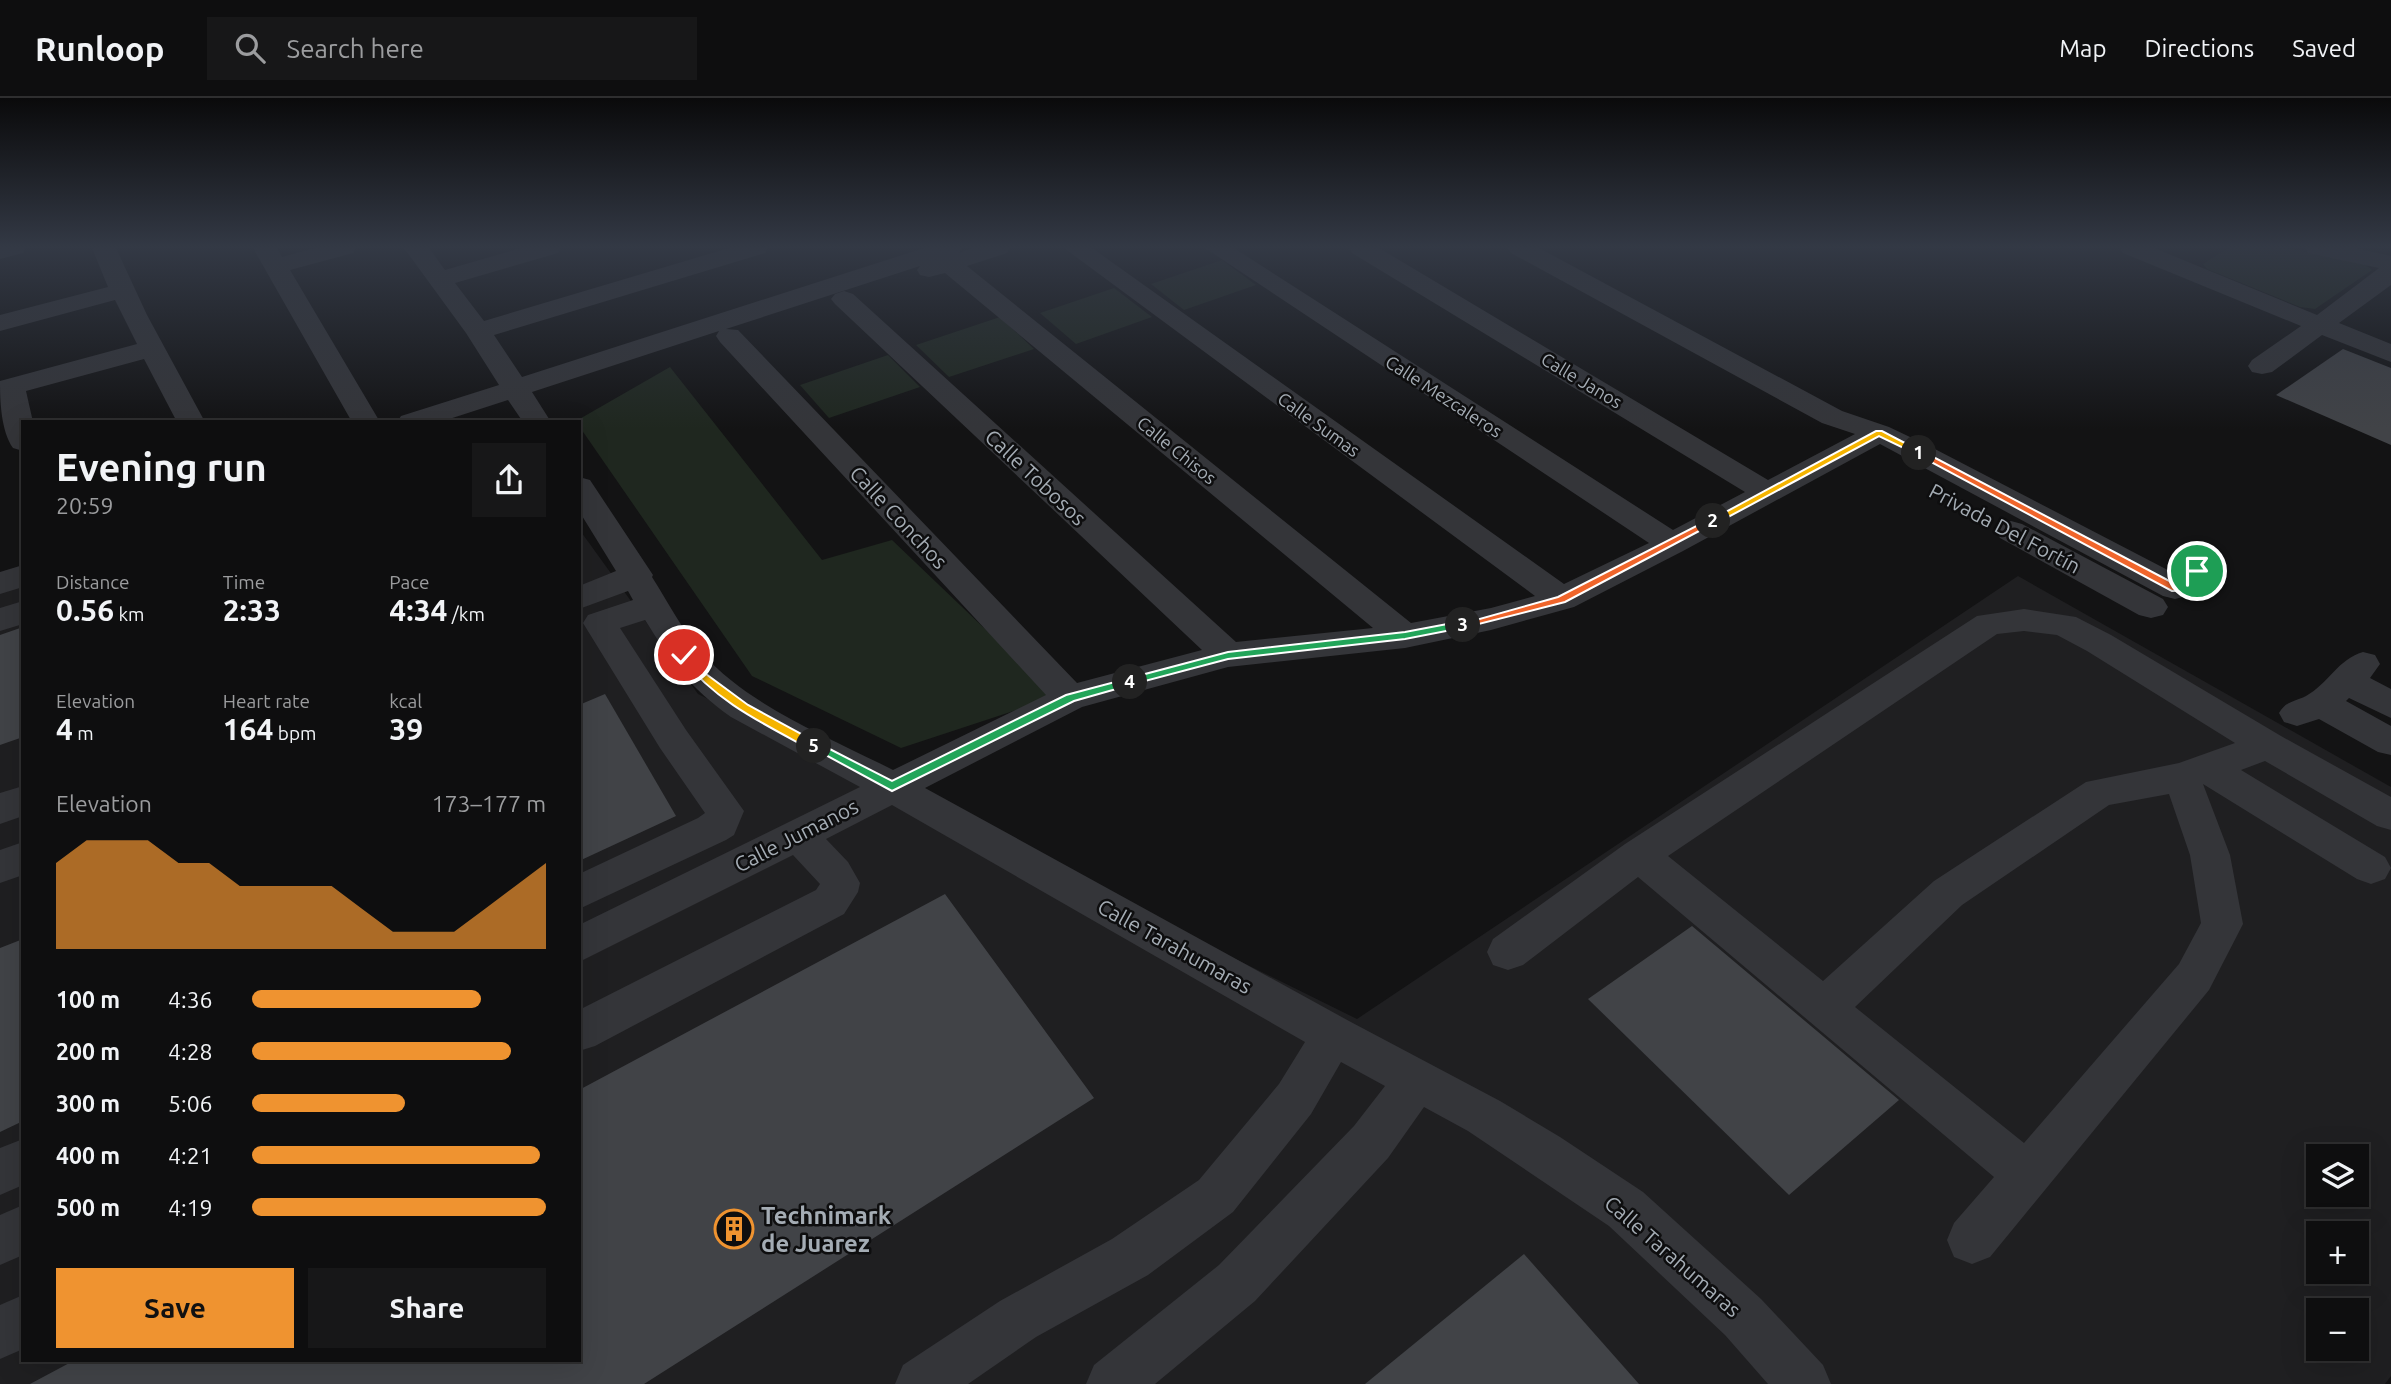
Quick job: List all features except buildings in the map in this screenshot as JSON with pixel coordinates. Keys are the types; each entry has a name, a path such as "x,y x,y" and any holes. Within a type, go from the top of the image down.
{"street":[{"path":"0,323 57,308"},
{"path":"131,308 190,420"},
{"path":"299,308 365,420"},
{"path":"462,308 527,406"},
{"path":"478,331 555,308"},
{"path":"426,420 527,406 791,308"},
{"path":"485,420 816,308"},
{"name":"Calle Tobosos","path":"854,308 1228,656"},
{"name":"Calle Chisos","path":"1003,308 1405,636"},
{"name":"Calle Sumas","path":"1159,308 1562,600"},
{"name":"Calle Mezcaleros","path":"1309,308 1672,544"},
{"name":"Calle Janos","path":"1461,308 1766,492"},
{"name":"Privada Del Fortín","path":"1631,308 1832,417 1866,439 2163,598"},
{"path":"2278,308 2391,354"},
{"path":"2262,366 2341,308"},
{"name":"Calle Conchos","path":"729,336 1070,698"},
{"path":"21,436 6,387 154,348"},
{"name":"Calle Jumanos","path":"581,944 1070,698 1228,656 1405,636 1491,620 1562,600 1866,439"},
{"name":"Calle Tarahumaras","path":"581,489 684,655 702,677 723,693 762,718 892,787 1333,1035 1484,1115 1626,1209 1743,1317 1804,1384"},
{"path":"0,556 21,550"},
{"path":"0,583 21,576"},
{"path":"582,592 646,590"},
{"path":"581,892 712,829 724,818 725,811 673,739 600,623 646,590"},
{"path":"0,620 21,613"},
{"path":"1508,952 1639,855 1989,624 2024,620 2064,625 2099,643 2267,746 2391,816"},
{"path":"2391,705 2331,690 2391,742"},
{"path":"1823,1009 1948,893 2099,792 2194,772 2267,746"},
{"path":"2194,772 2371,869"},
{"path":"1972,1240 2194,977 2222,924 2194,772"},
{"path":"0,809 21,801"},
{"path":"581,1031 831,902 840,883 797,834"},
{"path":"1639,855 2027,1175"},
{"path":"0,867 21,859"},
{"path":"922,1384 1018,1320 1130,1257 1216,1196 1295,1099 1333,1035"},
{"path":"1113,1384 1237,1283 1371,1142 1417,1080"},
{"path":"0,1172 21,1162"},
{"path":"0,1241 21,1230"},
{"path":"0,1333 21,1322"}],"shaded area":[{"path":"1055,308 1140,308 1152,317 1076,344 1040,313"},
{"path":"1000,317 1034,349 949,377 916,345"},
{"path":"888,355 920,387 829,418 800,385"},
{"path":"670,367 822,560 892,540 1056,697 901,748 752,676 581,429 581,420 578,420"},
{"path":"581,532 698,694 1357,1019 2018,576 2391,787 2391,1376 2385,1384 0,1384 0,575 21,568 21,1362 581,1362"}],"place":[{"name":"Technimark de Juarez","path":"734,1229"}],"route":[{"path":"684,655 702,677 744,708 892,787 1070,698 1228,656 1405,636 1491,620 1562,600 1879,433 2175,588 2197,571"}]}
